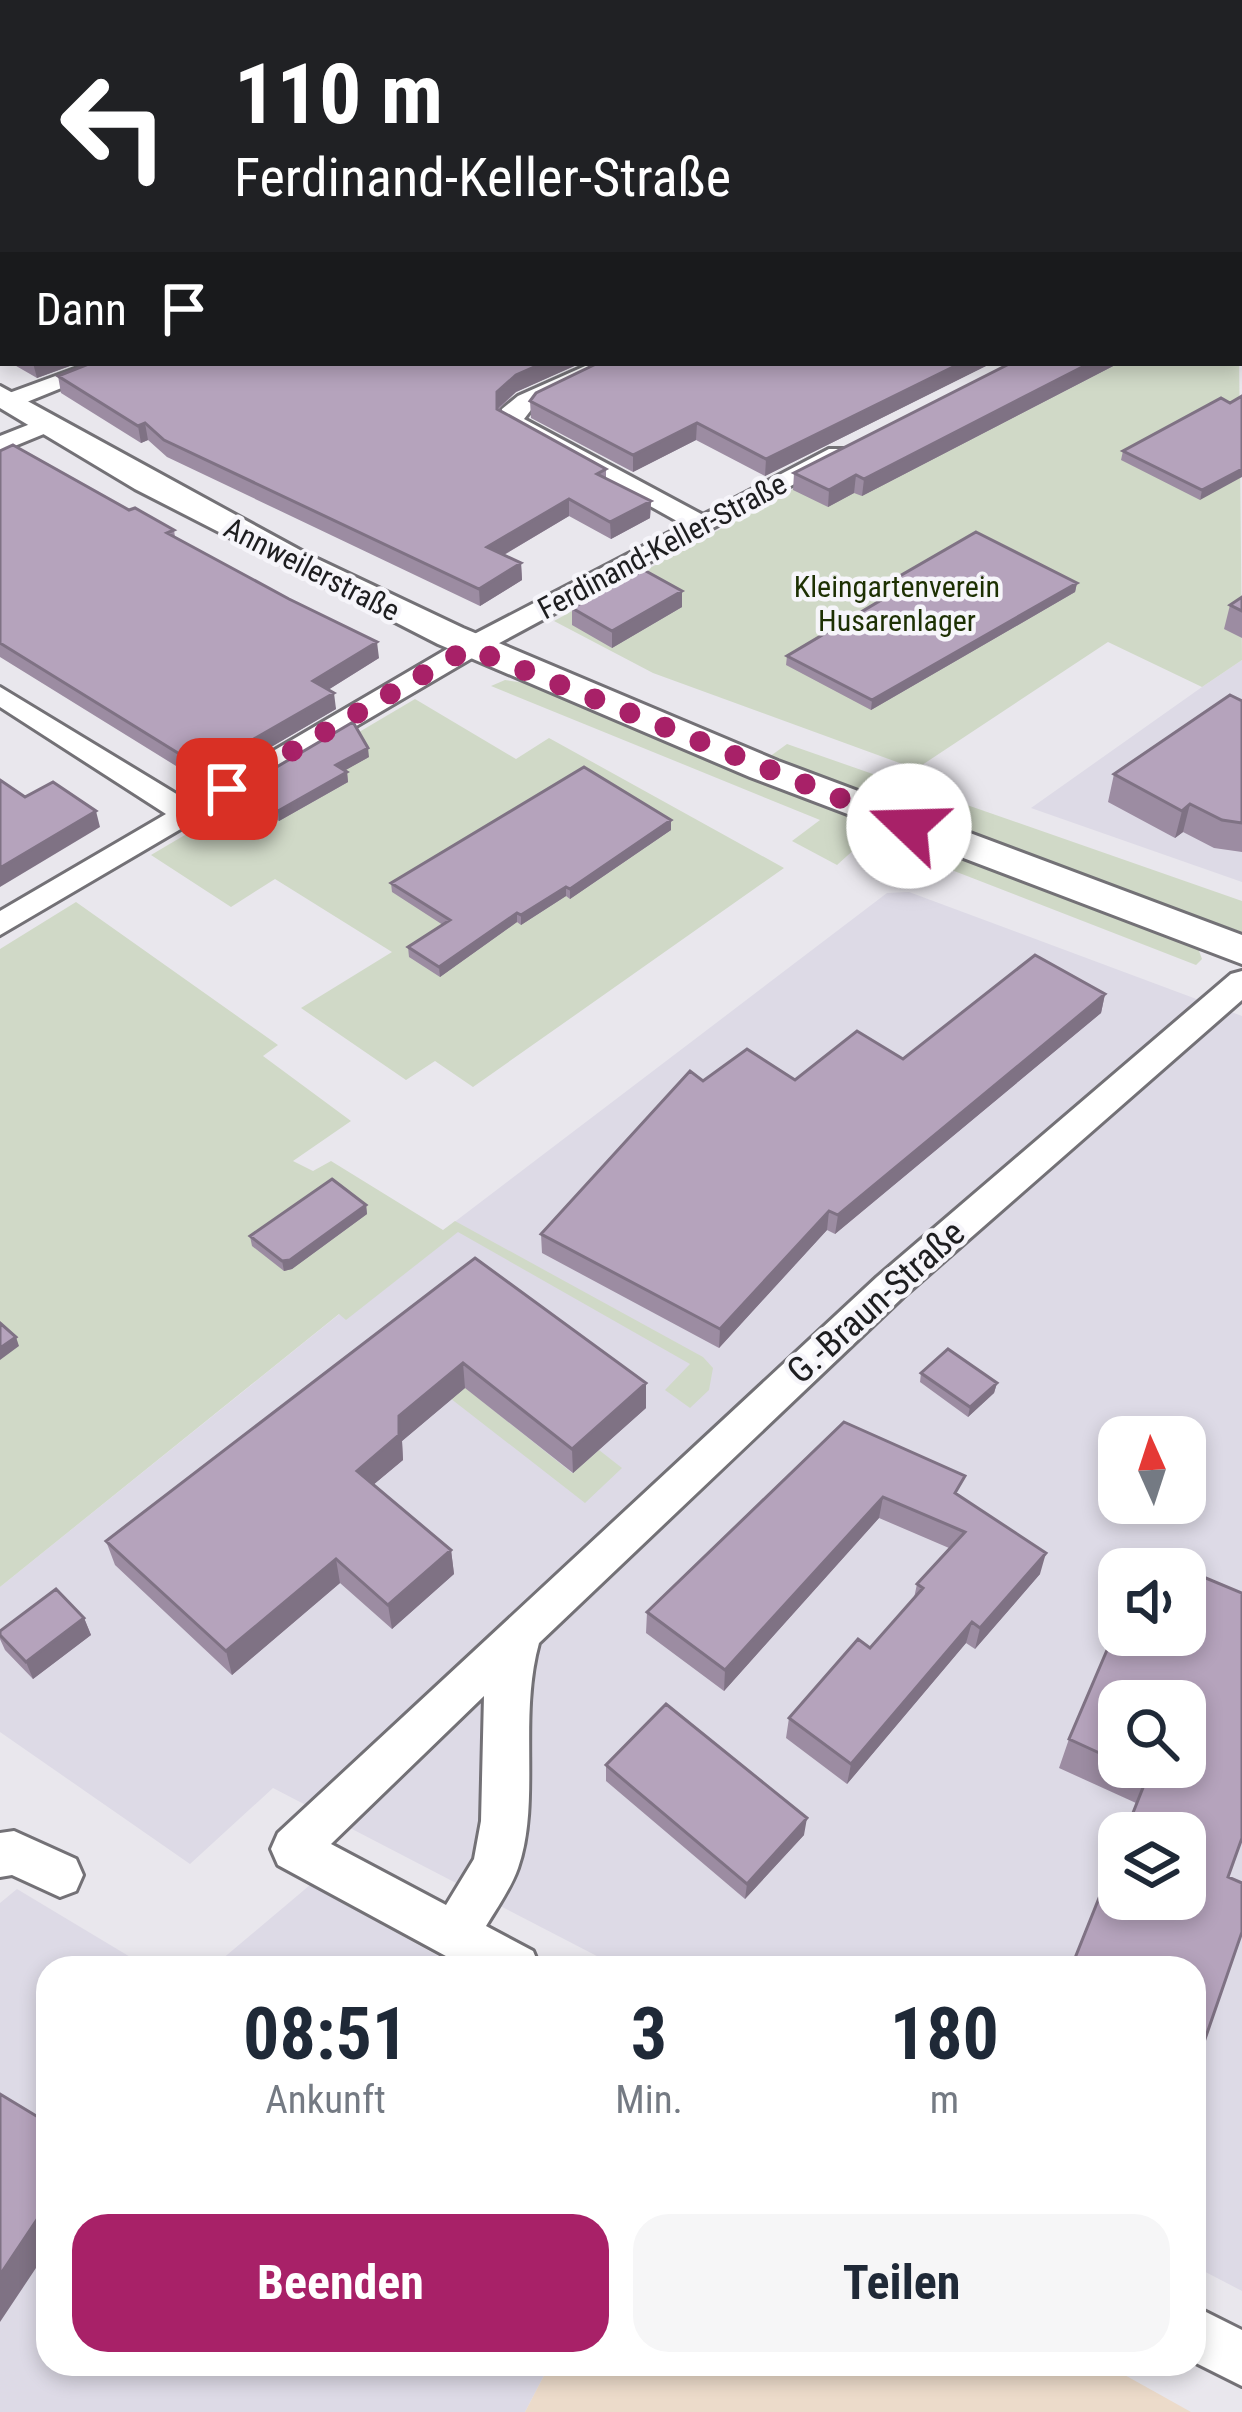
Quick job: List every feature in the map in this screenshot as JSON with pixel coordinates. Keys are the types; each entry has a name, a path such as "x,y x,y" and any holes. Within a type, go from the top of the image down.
{"street":[{"path":"4,398 103,366"},
{"path":"604,366 526,401 514,409 512,422 700,523"},
{"name":"Annweilerstraße","path":"4,398 244,535 469,648 866,809 1242,950"},
{"path":"0,445 48,424"},
{"name":"Ferdinand-Keller-Straße","path":"0,926 469,648 700,523 871,438"},
{"path":"0,695 186,813"},
{"name":"G.-Braun-Straße","path":"494,1956 294,1849 890,1287 1242,982"},
{"path":"455,1935 496,1865 504,1821 508,1675 520,1633"},
{"path":"0,1855 14,1853 60,1875"},
{"path":"1206,2340 1242,2360"}],"shaded area":[{"path":"1242,660 1242,882 1031,808 1202,687"},
{"path":"909,892 1242,1016 1242,2291 1206,2272 1206,1956 597,1956 273,1788 190,1864 0,1732 0,1587 444,1230 887,893"},
{"path":"310,1885 438,1956 226,1956"},
{"path":"17,1889 129,1956 36,1956 36,2376 544,2376 525,2412 0,2412 0,1903"},
{"path":"544,2376 1126,2376 1191,2412 525,2412"}],"green space":[{"name":"Kleingartenverein Husarenlager","path":"1038,366 1239,366 1242,660 1202,687 1108,642 916,769 653,673 554,621 802,484"},
{"path":"505,680 531,684 857,814 870,824 867,838 837,865 792,841 820,820 491,686"},
{"path":"415,699 516,759 549,738 784,868 473,1087 435,1061 406,1080 301,1008 392,952 275,879 231,907 151,855"},
{"path":"787,744 930,794 906,807 890,808 765,760"},
{"path":"967,805 1242,901 1242,932 966,834 957,828 953,816"},
{"path":"910,844 940,848 1174,935 1198,948 1202,959 1196,965 900,850"},
{"path":"76,902 278,1045 263,1056 351,1121 293,1161 313,1171 331,1161 443,1230 455,1221 703,1357 713,1368 709,1390 690,1408 665,1390 690,1364 458,1232 346,1320 339,1314 0,1587 0,949"},
{"path":"447,1373 572,1473 599,1450 622,1468 585,1503 432,1384"}],"building":[{"path":"83,366 536,366 516,375 497,392 497,409 606,469 597,474 651,501 610,522 569,499 487,547 521,563 479,589 164,440 145,423 138,426 58,376"},
{"path":"592,366 955,366 766,459 697,423 633,455 530,401 536,393"},
{"path":"1005,366 1084,366 864,479 856,475 829,490 794,473"},
{"path":"1242,396 1242,469 1202,490 1123,451 1221,398 1230,403"},
{"path":"13,445 174,530 167,533 377,642 313,681 334,693 212,763 195,753 186,758 0,643 0,451"},
{"path":"976,532 1077,583 872,700 787,656 898,590 886,584"},
{"path":"644,570 682,591 612,631 572,608"},
{"path":"1230,695 1242,701 1242,823 1222,820 1190,804 1182,811 1114,774"},
{"path":"353,722 368,748 336,765 347,772 278,811 241,788"},
{"path":"584,767 671,820 570,889 517,913 439,967 408,947 450,920 391,883"},
{"path":"0,780 25,797 53,782 96,811 0,868"},
{"path":"1035,955 1105,994 838,1215 829,1211 720,1329 541,1234 690,1071 703,1081 747,1049 795,1080 857,1031 903,1059"},
{"path":"332,1179 366,1205 290,1260 282,1261 250,1236"},
{"path":"475,1258 646,1383 572,1449 463,1363 399,1416 399,1435 357,1471 451,1550 388,1605 336,1559 226,1651 106,1541"},
{"path":"0,1323 16,1337 0,1348"},
{"path":"948,1349 997,1383 970,1407 921,1373"},
{"path":"844,1422 965,1476 955,1493 1046,1553 980,1628 972,1622 851,1764 789,1718 858,1639 870,1648 923,1588 917,1584 965,1532 883,1497 725,1670 647,1612"},
{"path":"1206,1578 1242,1593 1242,1838 1228,1877 1242,1883 1242,1932 1206,2036 1206,1956 1076,1956 1098,1900 1098,1920 1206,1920 1206,1812 1133,1812 1143,1788 1206,1788 1206,1680 1098,1680 1098,1752 1069,1739 1104,1656 1206,1656"},
{"path":"56,1589 84,1618 26,1662 0,1631"},
{"path":"666,1704 807,1818 747,1884 606,1765"},
{"path":"0,2094 36,2116 36,2221 0,2275"}],"route":[{"path":"227,789 469,648 909,826"}]}
